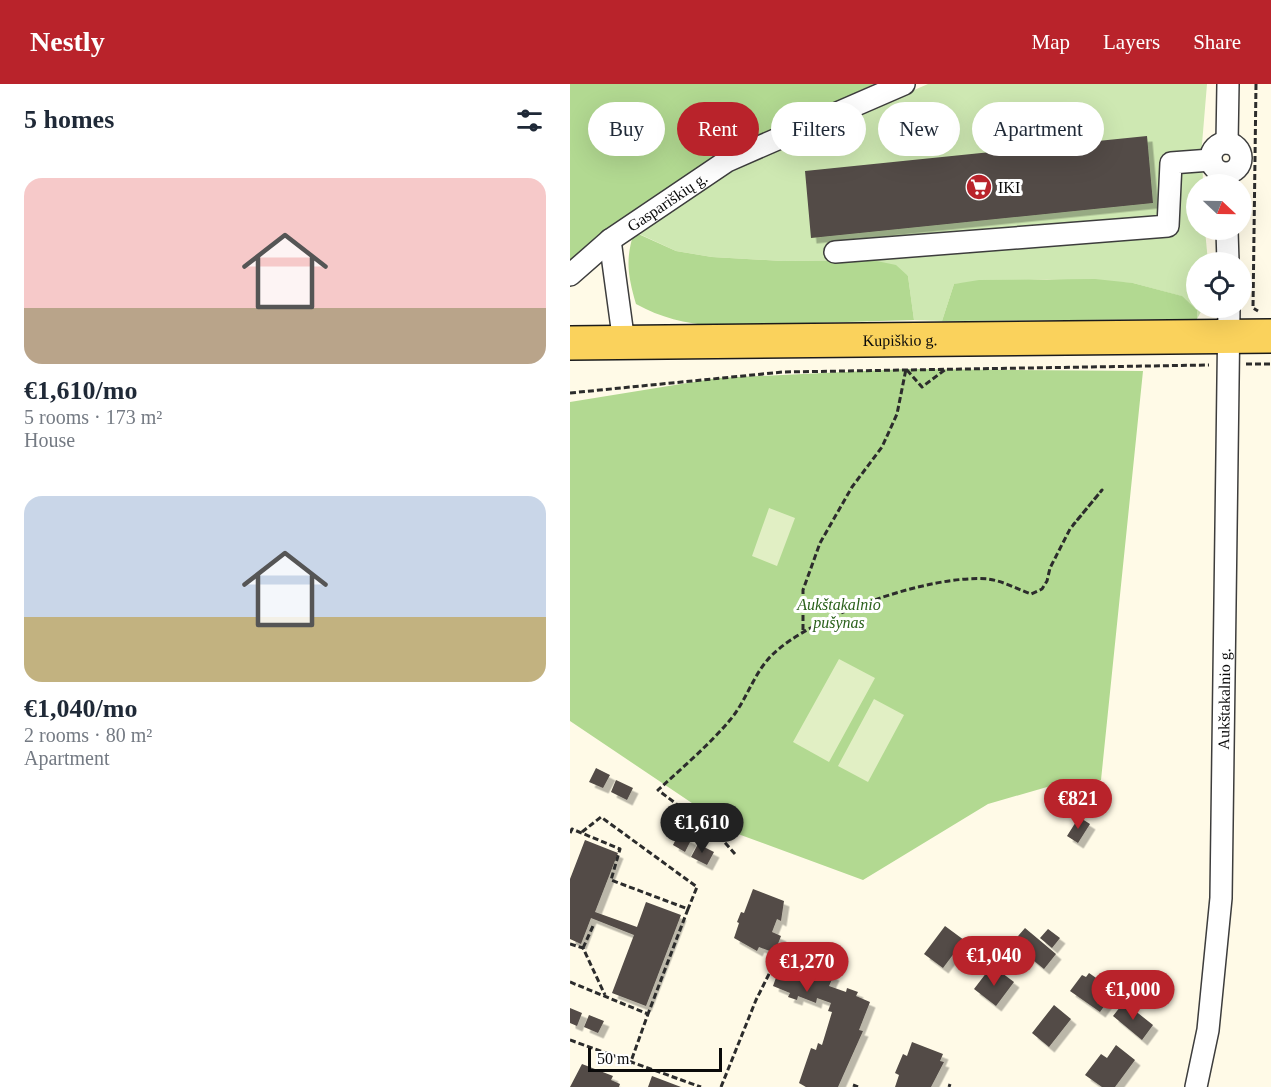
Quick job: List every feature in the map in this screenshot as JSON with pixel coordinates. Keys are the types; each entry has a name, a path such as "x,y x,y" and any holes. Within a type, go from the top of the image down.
{"main road":[{"name":"Kupiškio g.","path":"570,343 1229,336 1266,324"}],"street":[{"name":"Gaspariškių g.","path":"570,275 610,240 727,161 904,84"},
{"path":"835,252 1168,226 1171,163 1221,172 1238,167 1241,158 1238,149 1227,143 1228,84"},
{"path":"610,240 624,342"},
{"name":"Aukštakalnio g.","path":"1196,1087 1208,1030 1221,898 1229,336"}],"path":[{"path":"1256,84 1253,308 1266,324"},
{"path":"570,393 783,372 947,369 1229,336 1271,364"},
{"path":"906,369 921,387 947,369"},
{"path":"803,630 803,590 820,543 852,487 882,447 897,414 906,369"},
{"path":"735,854 720,837 658,790 730,720 759,669 803,630 839,614 902,592 968,579 989,579 1031,594 1042,589 1047,582 1050,568 1073,525 1092,503 1102,490 1073,525"},
{"path":"582,833 601,817 697,887 630,1064"},
{"path":"570,833 572,829 620,849 611,880 688,909"},
{"path":"583,948 593,926"},
{"path":"570,944 583,948 606,997"},
{"path":"785,952 791,944 839,960"},
{"path":"721,1087 756,1000 771,970"},
{"path":"570,982 648,1014"},
{"path":"570,1040 630,1064 639,1064 700,1087"},
{"path":"853,1085 858,1087"}],"green space":[{"path":"570,84 874,84 835,102 771,102 771,132 759,137 759,102 677,102 677,156 719,156 638,207 570,262"},
{"path":"928,84 1207,84 1202,144 1203,174 1186,174 1186,240 1206,240 1207,252 1186,252 1186,300 1181,296 1133,283 1047,279 954,284 942,321 914,320 908,276 872,260 782,261 712,257 676,251 635,232 682,205 736,167 771,152 771,156 866,156 866,111 878,106 878,156 960,156 960,102 886,102"},
{"path":"634,232 676,251 712,257 782,261 872,260 896,265 908,276 914,320 713,326 664,316 636,304 629,268 629,251"},
{"path":"1095,279 1133,283 1182,296 1186,300 1186,318 1197,319 942,321 954,284 979,280"},
{"name":"Aukštakalnio pušynas","path":"906,369 1143,371 1101,780 1054,785 988,804 863,880 738,834 570,721 570,402 718,378"},
{"path":"769,508 795,518 777,566 752,556"},
{"path":"839,659 875,678 829,762 793,742"},
{"path":"874,699 904,715 868,782 838,766"}],"building":[{"name":"IKI","path":"1147,136 1153,203 811,238 805,171 972,154 972,156 1104,156 1104,140"},
{"path":"596,768 610,775 603,788 589,782"},
{"path":"616,780 633,788 627,800 611,792"},
{"path":"1079,817 1090,824 1078,843 1067,836"},
{"path":"679,833 691,840 685,852 673,845"},
{"path":"585,840 618,853 595,912 637,927 646,902 681,915 646,1006 612,993 634,935 591,918 581,944 570,939 570,879"},
{"path":"698,844 714,852 707,865 691,857"},
{"path":"753,889 784,901 781,921 777,919 772,932 781,936 776,949 796,956 795,961 817,969 819,966 826,969 825,972 834,975 829,986 846,992 847,988 858,992 856,996 870,1002 859,1030 863,1031 838,1087 806,1087 799,1083 811,1048 816,1050 818,1043 822,1045 832,1012 828,1011 831,1003 817,998 816,1003 798,996 797,1000 788,997 790,993 773,986 778,972 769,969 775,953 759,947 757,951 734,938 739,923 737,922 741,912 744,913"},
{"path":"945,926 968,943 962,951 958,948 943,968 924,954"},
{"path":"1025,928 1056,954 1044,969 1012,943"},
{"path":"1048,929 1060,938 1052,948 1040,938"},
{"path":"997,947 1007,955 998,966 989,958"},
{"path":"998,970 1014,982 996,1006 974,989 987,972 993,977"},
{"path":"1089,973 1115,991 1100,1012 1070,991 1082,975 1086,977"},
{"path":"1124,1002 1153,1025 1142,1040 1113,1016"},
{"path":"1054,1005 1071,1019 1049,1047 1032,1033"},
{"path":"570,1008 582,1013 577,1026 570,1023"},
{"path":"589,1015 604,1021 598,1033 584,1027"},
{"path":"912,1042 943,1054 940,1061 944,1062 931,1087 895,1087 899,1075 895,1073 903,1054 907,1056"},
{"path":"1116,1045 1135,1060 1115,1087 1102,1087 1085,1075 1101,1054 1107,1058"},
{"path":"582,1064 613,1076 611,1080 620,1084 619,1087 570,1087"},
{"path":"652,1076 681,1087 648,1087"}],"place":[{"name":"IKI","path":"979,187"}]}
